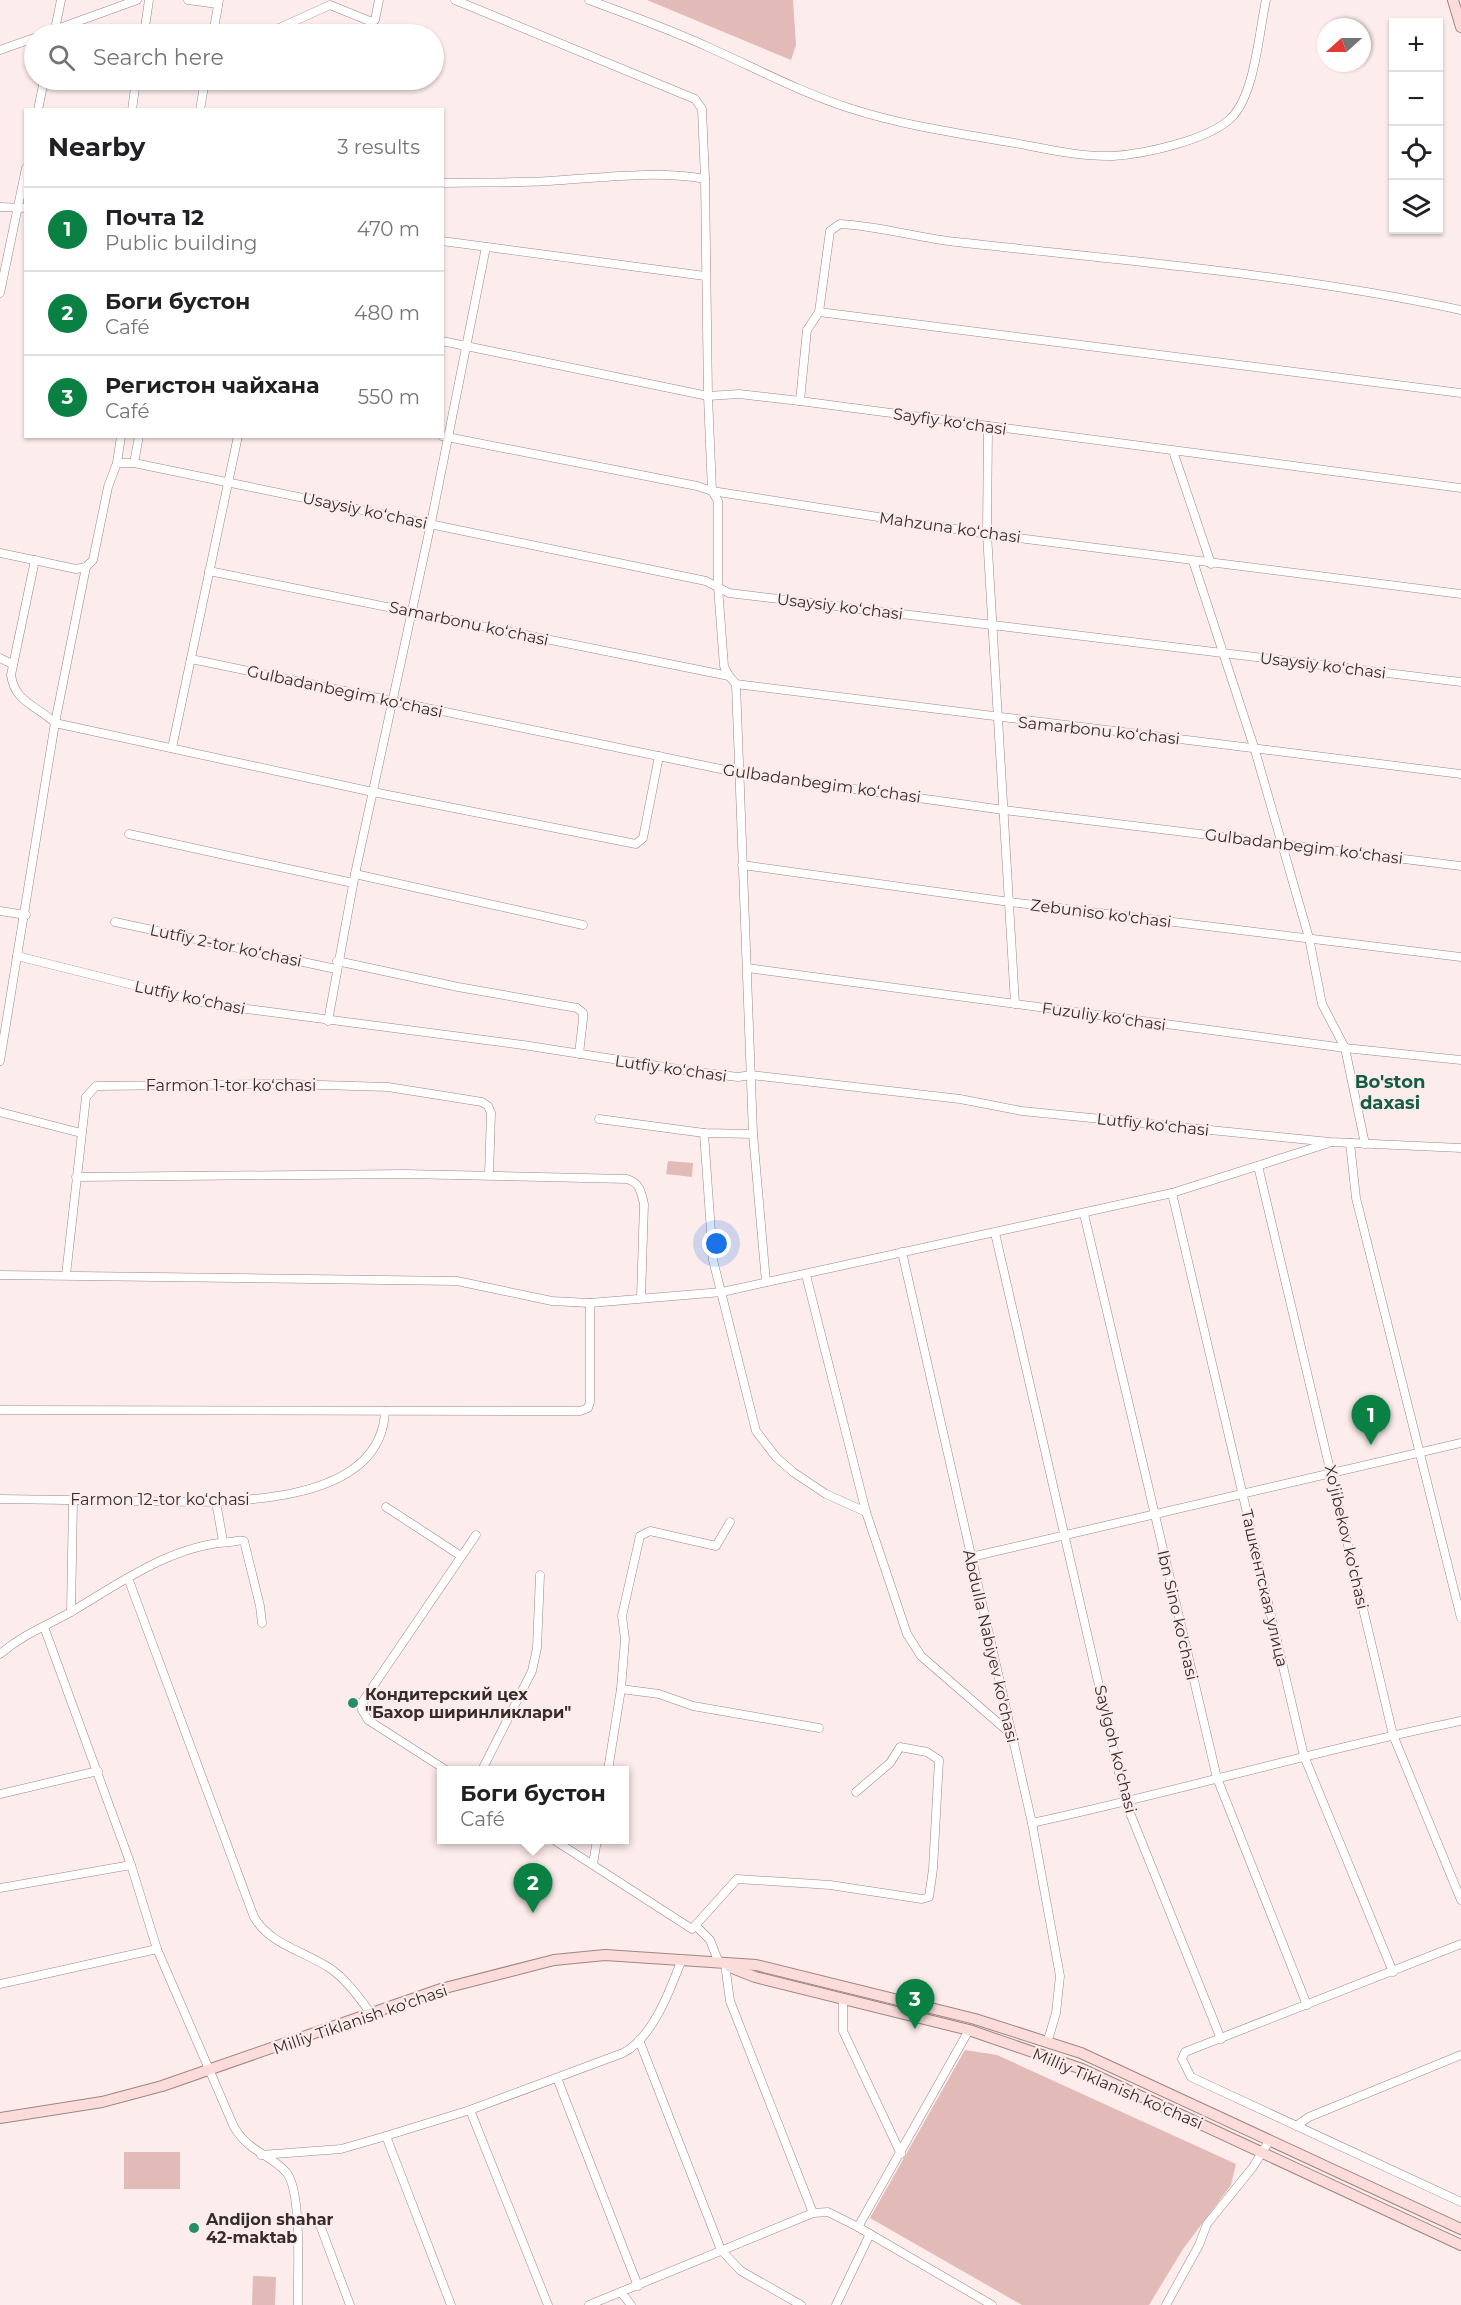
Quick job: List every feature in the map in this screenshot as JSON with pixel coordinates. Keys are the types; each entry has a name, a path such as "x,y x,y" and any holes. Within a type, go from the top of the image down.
{"main road":[{"path":"1454,0 1461,27"},
{"name":"Milliy Tiklanish ko'chasi","path":"0,2118 102,2102 210,2071 441,1989 554,1960 605,1955 682,1959 756,1965 975,2019 1048,2040 1081,2053 1461,2229"},
{"name":"Milliy Tiklanish ko'chasi","path":"722,1964 755,1977 969,2030 1082,2069 1461,2245"}],"street":[{"path":"56,24 61,0"},
{"path":"74,24 136,0"},
{"path":"145,24 149,0"},
{"path":"188,0 219,2 215,24"},
{"path":"288,24 329,5 372,22 375,20 379,0"},
{"path":"455,0 696,99 702,110 712,491 718,501 718,587 724,666 736,684 753,1134 766,1282"},
{"path":"589,0 706,46 783,82 849,108 903,123 962,134 1068,153 1111,156 1162,147 1213,130 1231,118 1244,99 1249,85 1266,0"},
{"path":"0,50 24,42"},
{"path":"38,108 42,90"},
{"path":"132,108 135,90"},
{"path":"200,108 203,90"},
{"path":"444,183 635,176 687,176 705,179"},
{"path":"0,293 21,208 24,184"},
{"path":"0,207 21,208"},
{"path":"800,401 807,330 819,312 829,236 832,228 840,224 955,242 1258,274 1387,295 1461,310"},
{"path":"444,241 705,276"},
{"path":"328,1022 354,878 412,612 445,437 468,347 486,247"},
{"path":"819,312 1461,393"},
{"name":"Sayfiy koʻchasi","path":"444,341 708,396 739,394 800,401 1461,488"},
{"path":"988,426 987,534 1015,1004"},
{"name":"Mahzuna koʻchasi","path":"445,437 697,486 712,491 987,534 1461,594"},
{"path":"0,553 76,569 86,567 93,560 108,487 117,463 121,438"},
{"path":"134,463 139,438"},
{"path":"172,748 238,438"},
{"path":"1173,451 1211,564"},
{"name":"Usaysiy koʻchasi","path":"117,463 134,463 706,581 729,592 1461,682"},
{"path":"34,560 11,675 15,693 44,711 56,723 373,792 636,844 644,838 659,756"},
{"path":"1193,561 1225,652 1254,747 1309,938 1322,1004 1327,1017 1346,1048 1365,1144"},
{"path":"0,1061 56,723 86,567"},
{"name":"Samarbonu koʻchasi","path":"209,571 729,676"},
{"path":"0,658 12,664"},
{"name":"Gulbadanbegim koʻchasi","path":"190,659 740,773 1004,810 1461,866"},
{"name":"Samarbonu koʻchasi","path":"736,684 999,719 1254,747 1461,774"},
{"path":"129,834 583,925"},
{"name":"Zebuniso ko'chasi","path":"742,865 1010,902 1461,957"},
{"path":"0,911 26,915"},
{"name":"Lutfiy 2-tor koʻchasi","path":"115,922 577,1008 583,1013 579,1054"},
{"name":"Lutfiy koʻchasi","path":"17,956 208,1004 328,1022 579,1054 707,1074 738,1077 751,1075 960,1099 1022,1111 1330,1142 1461,1148"},
{"name":"Fuzuliy koʻchasi","path":"747,968 1346,1048 1461,1060"},
{"path":"0,1001 10,1003"},
{"name":"Farmon 1-tor koʻchasi","path":"66,1275 86,1097 96,1086 288,1084 388,1087 482,1102 488,1106 491,1113 489,1175"},
{"path":"0,1112 81,1133"},
{"path":"599,1119 704,1133 753,1134"},
{"path":"704,1133 713,1260 756,1431 776,1457 793,1472 826,1494 866,1512"},
{"path":"0,1275 457,1281 552,1301 590,1303 722,1292 1172,1193 1330,1142"},
{"path":"1350,1143 1356,1198 1461,1618"},
{"name":"Xo'jibekov ko'chasi","path":"1258,1166 1393,1735 1461,1900"},
{"path":"76,1177 489,1175 627,1179 635,1181 641,1189 644,1204 641,1298"},
{"name":"Ташкентская улица","path":"1172,1193 1304,1756 1394,1972"},
{"name":"Ibn Sino ko'chasi","path":"1084,1214 1217,1778 1307,2005"},
{"name":"Saylgoh ko'chasi","path":"995,1233 1126,1803 1221,2038"},
{"name":"Abdulla Nabiyev ko'chasi","path":"902,1252 1032,1823 1060,1976 1056,2013 1048,2040"},
{"path":"806,1275 866,1512 907,1634 921,1656 1011,1734"},
{"path":"0,1410 576,1412 585,1410 590,1402 590,1303"},
{"name":"Farmon 12-tor koʻchasi","path":"0,1499 216,1502 273,1498 315,1488 349,1472 376,1446 385,1428 385,1411"},
{"path":"971,1557 1461,1443"},
{"path":"71,1612 73,1500"},
{"path":"216,1502 222,1541"},
{"path":"386,1507 461,1556"},
{"path":"609,1766 621,1689 625,1639 622,1616 640,1536 650,1531 717,1546 730,1522"},
{"path":"440,1766 368,1720 362,1710 363,1701 476,1535"},
{"path":"0,1654 22,1636 44,1627 169,1557 222,1541 244,1541 261,1606 262,1623"},
{"path":"484,1766 532,1671 537,1648 540,1575"},
{"path":"128,1578 258,1924 267,1935 333,1970 372,2015"},
{"path":"44,1627 131,1864 157,1950 210,2071 241,2137 261,2155 285,2170 291,2179 297,2222 298,2305"},
{"path":"621,1689 659,1694 693,1706 819,1728"},
{"path":"1032,1823 1126,1803 1304,1756 1461,1721"},
{"path":"562,1844 687,1928 692,1929 697,1927 737,1880 830,1885 925,1899 931,1896 938,1758 927,1752 900,1747 890,1763 856,1792"},
{"path":"0,1794 98,1771"},
{"path":"593,1864 596,1844"},
{"path":"0,1888 131,1864"},
{"path":"697,1927 710,1940 722,1964 730,2001 813,2213"},
{"path":"1461,1944 1185,2052 1183,2063 1191,2077 1461,2202"},
{"path":"0,1984 157,1950"},
{"path":"261,2155 341,2149 470,2110 623,2053 639,2040 666,2000 682,1959"},
{"path":"843,1999 843,2026 846,2037 901,2154"},
{"path":"858,2227 969,2030"},
{"path":"639,2040 721,2250 741,2271 801,2305"},
{"path":"1296,2126 1310,2117 1461,2055"},
{"path":"557,2078 638,2286"},
{"path":"470,2110 548,2305"},
{"path":"386,2136 451,2305"},
{"path":"1166,2305 1199,2245 1207,2224 1269,2141"},
{"path":"589,2305 813,2213 828,2212 992,2305"},
{"path":"297,2222 315,2222 320,2225 350,2305"},
{"path":"836,2305 870,2234"},
{"path":"621,2292 631,2305"}],"shaded area":[{"path":"647,0 793,0 796,45 791,60"},
{"path":"668,1161 693,1163 692,1177 666,1174"},
{"path":"965,2050 997,2055 1236,2164 1231,2185 1183,2249 1149,2305 1022,2305 870,2218"},
{"path":"124,2152 180,2152 180,2189 124,2189"},
{"path":"253,2276 276,2277 275,2305 252,2305"}],"place":[{"name":"Почта 12","path":"1371,1445"},
{"name":"Кондитерский цех \"Бахор ширинликлари\"","path":"353,1703"},
{"name":"Боги бустон","path":"533,1913"},
{"name":"Регистон чайхана","path":"915,2029"},
{"name":"Andijon shahar 42-maktab","path":"194,2228"}],"district":[{"name":"Bo'ston daxasi","path":"1390,1092"}]}
